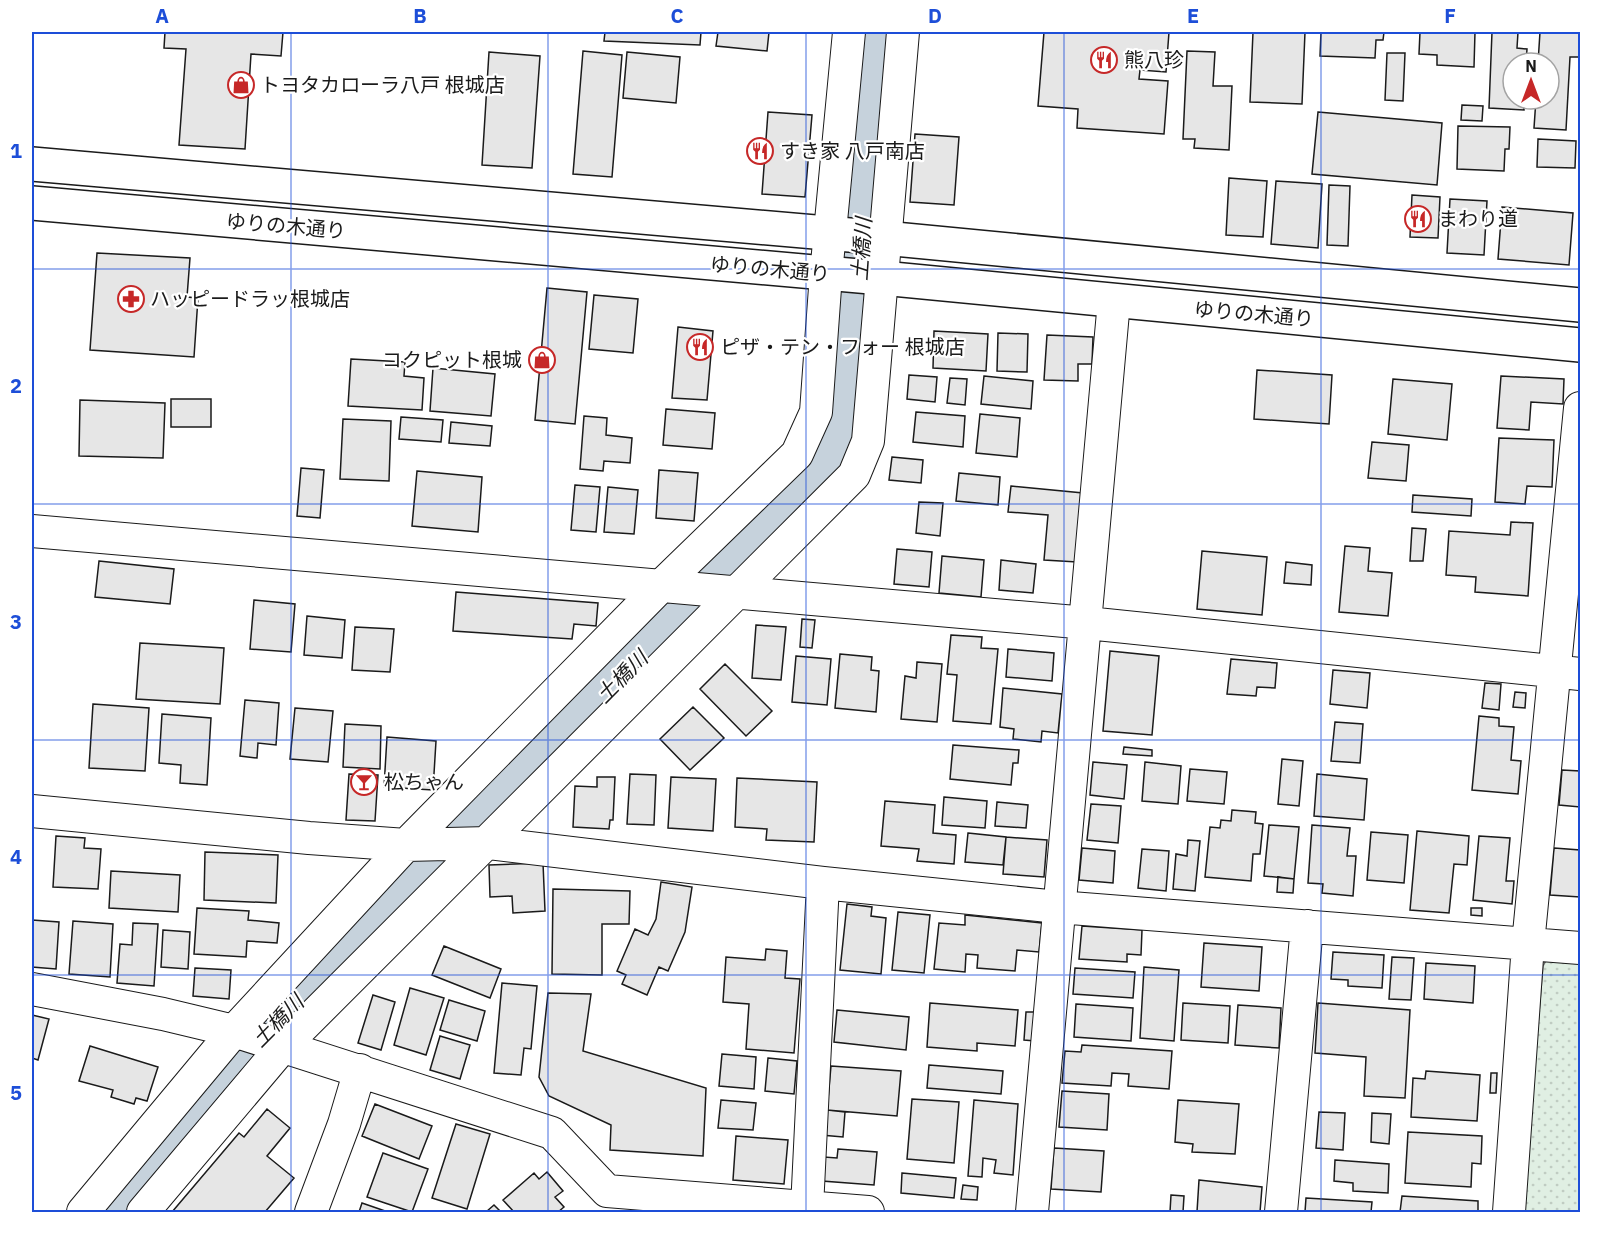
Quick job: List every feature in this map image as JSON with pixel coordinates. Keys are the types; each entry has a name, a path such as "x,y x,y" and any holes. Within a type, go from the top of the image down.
{"street":[{"path":"83,1212 234,1031 405,845 660,587 797,454 816,412 849,32"},
{"path":"143,1212 284,1045 489,843 854,476 868,441 903,32"},
{"name":"ゆりの木通り","path":"32,164 884,238 1581,305"},
{"name":"ゆりの木通り","path":"32,203 881,278 1581,345"},
{"path":"1032,1212 1087,623 1114,301"},
{"path":"1509,1212 1528,944 1567,673 1581,408"},
{"path":"32,531 1087,623 1567,673"},
{"path":"32,811 405,845 489,843 823,883 1059,907 1581,948"},
{"path":"807,1208 823,883"},
{"path":"1281,1212 1307,926"},
{"path":"32,988 163,1014 234,1031 284,1045 552,1133 607,1191 643,1204 807,1208 868,1212"},
{"path":"311,1212 344,1124 360,1070"}],"green space":[{"path":"1548,957 1580,960 1580,1212 1522,1212 1543,966"}],"building":[{"path":"165,32 283,32 281,56 251,54 245,149 179,145 186,49 164,48"},
{"path":"605,32 701,32 700,45 604,41"},
{"path":"718,32 769,32 767,51 716,46"},
{"path":"1044,32 1169,32 1166,72 1140,70 1139,79 1168,81 1164,134 1077,128 1078,109 1038,106"},
{"path":"1253,32 1305,32 1302,104 1250,102"},
{"path":"1321,32 1384,32 1383,40 1376,40 1375,58 1320,56"},
{"path":"1420,32 1475,32 1474,67 1437,65 1437,55 1419,54"},
{"path":"1492,32 1518,32 1517,48 1527,49 1527,51 1501,51 1501,109 1489,108"},
{"path":"1540,32 1580,32 1579,57 1570,57 1566,130 1534,128 1535,111 1561,111 1561,51 1539,51"},
{"path":"583,51 622,55 612,177 573,174"},
{"path":"1187,51 1215,52 1213,86 1232,86 1229,150 1194,148 1195,139 1183,139"},
{"path":"489,52 540,56 532,168 482,165"},
{"path":"627,52 680,57 676,103 623,98"},
{"path":"1387,53 1405,53 1403,101 1385,100"},
{"path":"1462,105 1483,106 1482,121 1461,120"},
{"path":"768,112 812,115 805,197 762,194"},
{"path":"1318,112 1442,123 1437,185 1312,174"},
{"path":"1458,126 1510,127 1509,149 1505,149 1504,171 1457,169"},
{"path":"915,134 959,137 954,205 910,202"},
{"path":"1538,139 1576,141 1575,168 1537,167"},
{"path":"1229,178 1267,181 1263,237 1226,235"},
{"path":"1276,181 1322,184 1318,248 1271,244"},
{"path":"1329,185 1350,186 1348,246 1327,245"},
{"path":"1412,195 1440,197 1438,238 1410,237"},
{"path":"1450,199 1487,201 1484,255 1447,253"},
{"path":"1502,207 1573,213 1569,265 1498,259"},
{"path":"97,253 190,258 187,297 198,298 194,357 90,350"},
{"path":"547,288 587,292 575,424 535,420"},
{"path":"594,295 638,299 633,353 589,349"},
{"path":"678,327 713,331 707,400 672,398"},
{"path":"934,331 988,334 986,371 933,368"},
{"path":"998,333 1028,334 1027,372 997,371"},
{"path":"1047,335 1093,337 1092,364 1078,364 1078,381 1044,380"},
{"path":"351,359 405,362 404,376 424,378 422,410 348,406"},
{"path":"433,368 495,374 491,416 430,411"},
{"path":"1257,370 1332,375 1329,424 1254,419"},
{"path":"909,375 937,377 935,402 907,399"},
{"path":"984,376 1033,381 1031,409 981,404"},
{"path":"1501,376 1564,379 1563,404 1531,402 1529,430 1497,428"},
{"path":"950,378 967,379 965,405 947,403"},
{"path":"1393,379 1452,384 1447,440 1388,434"},
{"path":"171,399 211,399 211,427 171,427"},
{"path":"80,400 165,403 163,458 79,456"},
{"path":"666,409 715,413 712,449 663,445"},
{"path":"916,412 965,416 963,447 913,442"},
{"path":"980,414 1020,418 1017,457 976,453"},
{"path":"584,416 607,418 606,435 632,438 630,463 604,461 603,471 580,469"},
{"path":"401,417 443,420 441,442 399,439"},
{"path":"343,419 391,421 389,481 340,479"},
{"path":"451,422 492,426 490,446 449,443"},
{"path":"1499,438 1554,440 1552,487 1527,486 1525,504 1495,502"},
{"path":"1372,442 1409,445 1406,481 1368,478"},
{"path":"892,457 923,460 921,483 889,480"},
{"path":"301,468 324,470 320,518 297,516"},
{"path":"659,470 698,473 694,521 656,518"},
{"path":"417,471 482,477 478,532 412,526"},
{"path":"959,473 1000,477 998,505 956,501"},
{"path":"575,485 600,487 596,532 571,530"},
{"path":"1011,486 1083,493 1077,562 1044,560 1048,515 1008,512"},
{"path":"608,487 638,490 634,534 604,532"},
{"path":"1413,495 1472,499 1471,516 1412,512"},
{"path":"919,502 943,503 940,536 916,533"},
{"path":"1511,522 1533,523 1528,596 1475,592 1476,577 1446,575 1449,531 1510,535"},
{"path":"1412,528 1426,529 1423,561 1410,561"},
{"path":"1345,546 1370,548 1368,571 1392,573 1388,616 1339,612"},
{"path":"897,549 932,552 929,587 894,584"},
{"path":"1202,551 1267,557 1262,615 1197,609"},
{"path":"942,556 984,560 981,597 939,593"},
{"path":"1001,560 1036,564 1033,593 999,590"},
{"path":"99,561 174,569 170,604 95,597"},
{"path":"1286,562 1312,565 1311,585 1284,583"},
{"path":"456,592 598,603 596,626 574,624 572,639 453,631"},
{"path":"254,600 295,604 291,652 250,649"},
{"path":"307,616 345,620 342,658 304,655"},
{"path":"802,619 815,620 812,648 800,647"},
{"path":"756,625 786,627 781,680 752,678"},
{"path":"355,627 394,629 390,672 352,670"},
{"path":"951,635 982,637 981,648 998,649 991,724 953,721 957,675 947,674"},
{"path":"140,643 224,648 220,704 136,699"},
{"path":"1008,649 1054,653 1052,681 1006,677"},
{"path":"1110,651 1159,656 1152,735 1103,731"},
{"path":"840,654 872,657 871,670 879,671 876,712 835,708"},
{"path":"796,656 831,659 827,705 792,702"},
{"path":"1231,659 1277,663 1275,688 1257,687 1256,696 1227,694"},
{"path":"917,662 942,664 937,722 901,719 905,676 916,678"},
{"path":"725,664 772,711 746,736 700,689"},
{"path":"1333,670 1370,673 1367,708 1330,704"},
{"path":"1485,683 1501,684 1499,710 1482,708"},
{"path":"1003,688 1062,694 1058,733 1042,731 1041,742 1013,739 1014,729 1000,727"},
{"path":"1515,692 1526,693 1525,708 1513,707"},
{"path":"245,700 279,703 276,745 258,743 257,758 240,756"},
{"path":"93,704 149,708 145,771 89,768"},
{"path":"693,707 724,738 690,770 660,739"},
{"path":"295,708 333,711 328,762 290,759"},
{"path":"162,714 211,718 207,785 180,783 181,765 159,763"},
{"path":"1479,716 1499,718 1499,726 1514,727 1511,760 1521,761 1518,794 1472,790"},
{"path":"1335,722 1363,724 1360,763 1331,761"},
{"path":"345,724 381,726 380,769 343,767"},
{"path":"387,737 436,741 433,790 384,787"},
{"path":"953,745 1019,750 1018,763 1013,763 1011,785 950,779"},
{"path":"1124,747 1152,750 1152,756 1123,754"},
{"path":"1282,759 1303,761 1299,806 1278,804"},
{"path":"1093,762 1127,765 1124,799 1090,795"},
{"path":"1145,762 1181,766 1178,804 1142,801"},
{"path":"1190,769 1227,772 1224,804 1187,801"},
{"path":"1562,770 1580,771 1580,807 1559,805"},
{"path":"349,774 378,775 375,821 346,820"},
{"path":"630,774 656,775 654,825 627,824"},
{"path":"1317,774 1367,779 1364,820 1314,816"},
{"path":"597,777 615,777 613,820 610,820 609,829 573,827 575,786 597,787"},
{"path":"671,777 716,779 713,831 668,828"},
{"path":"737,778 817,782 814,842 766,840 767,829 735,827"},
{"path":"944,797 987,801 985,828 942,825"},
{"path":"885,801 935,805 933,833 956,835 954,864 917,861 919,849 881,846"},
{"path":"997,802 1028,805 1026,828 995,826"},
{"path":"1091,804 1121,806 1118,843 1087,840"},
{"path":"1232,810 1256,812 1255,823 1263,824 1260,854 1253,854 1251,881 1205,877 1210,827 1220,828 1221,820 1231,821"},
{"path":"1269,825 1299,827 1294,879 1264,876"},
{"path":"1312,825 1350,828 1347,856 1356,856 1353,896 1322,893 1323,884 1308,883"},
{"path":"1417,831 1469,836 1467,865 1454,864 1449,913 1410,910"},
{"path":"1371,832 1408,835 1404,883 1367,880"},
{"path":"968,833 1006,837 1003,865 965,862"},
{"path":"56,836 85,838 84,848 101,849 98,889 53,887"},
{"path":"1479,836 1510,838 1506,881 1514,881 1512,904 1473,900"},
{"path":"1006,837 1047,840 1044,877 1003,874"},
{"path":"1188,840 1200,841 1195,891 1173,889 1176,854 1187,856"},
{"path":"1082,848 1115,851 1113,883 1079,880"},
{"path":"1554,848 1580,850 1580,897 1550,895"},
{"path":"1142,849 1169,851 1166,891 1138,888"},
{"path":"205,852 278,855 276,903 204,900"},
{"path":"543,863 545,911 513,913 512,896 490,897 489,865"},
{"path":"111,871 180,875 178,912 109,908"},
{"path":"1278,877 1294,879 1293,893 1277,892"},
{"path":"661,882 692,887 685,932 668,971 659,967 647,995 622,984 626,975 617,971 635,929 648,935 656,919"},
{"path":"553,889 630,891 629,924 602,924 602,975 552,974"},
{"path":"847,904 872,907 871,916 886,918 881,974 840,970"},
{"path":"197,908 249,911 248,920 279,923 277,943 247,941 246,957 194,954"},
{"path":"1471,908 1482,908 1482,916 1471,915"},
{"path":"898,912 930,915 924,973 892,970"},
{"path":"965,915 1042,923 1039,952 1017,950 1015,971 977,968 978,955 966,954 965,972 934,969 939,923 965,925"},
{"path":"32,920 59,922 56,969 32,967"},
{"path":"73,921 113,924 110,977 69,974"},
{"path":"133,923 158,924 154,986 117,983 120,944 132,945"},
{"path":"1082,926 1142,930 1141,955 1127,954 1127,962 1079,959"},
{"path":"163,930 190,932 188,969 161,967"},
{"path":"1204,943 1262,947 1259,991 1201,987"},
{"path":"444,946 501,969 490,998 432,975"},
{"path":"766,949 787,951 785,978 800,979 794,1053 746,1049 749,1004 723,1002 726,957 765,960"},
{"path":"1333,952 1384,955 1382,988 1348,986 1348,980 1331,979"},
{"path":"1392,957 1414,958 1411,1000 1389,999"},
{"path":"1426,963 1475,966 1473,1003 1424,999"},
{"path":"1144,967 1179,970 1174,1041 1140,1038"},
{"path":"195,968 231,970 229,999 193,996"},
{"path":"1075,968 1135,972 1133,998 1073,994"},
{"path":"502,983 537,986 531,1049 524,1048 521,1075 494,1073"},
{"path":"410,988 444,998 426,1055 394,1045"},
{"path":"548,993 591,994 583,1051 706,1088 703,1156 610,1150 611,1125 549,1096 539,1077"},
{"path":"373,995 395,1002 381,1050 358,1043"},
{"path":"449,1000 485,1011 477,1041 440,1030"},
{"path":"930,1003 1018,1010 1015,1046 977,1043 977,1051 927,1047"},
{"path":"1183,1003 1230,1006 1228,1043 1181,1040"},
{"path":"1318,1003 1410,1010 1405,1098 1364,1096 1366,1057 1315,1053"},
{"path":"1076,1004 1133,1008 1131,1041 1074,1037"},
{"path":"1238,1005 1281,1008 1279,1048 1235,1045"},
{"path":"837,1010 909,1017 906,1050 834,1042"},
{"path":"1026,1012 1037,1012 1035,1041 1024,1040"},
{"path":"32,1015 49,1019 38,1060 32,1058"},
{"path":"440,1036 470,1045 460,1079 430,1070"},
{"path":"1082,1045 1172,1051 1169,1089 1128,1086 1129,1074 1112,1073 1111,1086 1062,1083 1065,1051 1081,1052"},
{"path":"90,1046 158,1067 147,1101 136,1098 134,1104 111,1097 113,1090 79,1081"},
{"path":"722,1054 756,1057 754,1089 719,1086"},
{"path":"768,1058 797,1061 794,1094 765,1091"},
{"path":"929,1065 1003,1071 1001,1094 927,1088"},
{"path":"831,1066 901,1071 897,1116 827,1110"},
{"path":"1426,1071 1480,1075 1477,1121 1411,1117 1413,1078 1425,1079"},
{"path":"1491,1073 1497,1073 1496,1093 1490,1093"},
{"path":"1062,1091 1109,1094 1107,1130 1059,1127"},
{"path":"912,1099 959,1102 954,1163 907,1159"},
{"path":"721,1100 756,1103 753,1130 718,1128"},
{"path":"974,1100 1018,1104 1013,1175 994,1173 996,1160 983,1158 982,1177 968,1176"},
{"path":"1178,1100 1239,1104 1235,1154 1192,1152 1193,1144 1175,1142"},
{"path":"375,1104 432,1126 419,1159 362,1136"},
{"path":"267,1109 290,1128 267,1156 294,1178 265,1212 172,1212 239,1133 244,1137"},
{"path":"827,1110 845,1112 843,1137 821,1135"},
{"path":"1319,1112 1345,1113 1343,1150 1316,1148"},
{"path":"1372,1113 1391,1114 1389,1144 1371,1142"},
{"path":"456,1124 490,1134 467,1209 432,1198"},
{"path":"1408,1132 1482,1136 1481,1164 1472,1163 1471,1187 1405,1183"},
{"path":"736,1136 788,1140 784,1184 733,1180"},
{"path":"1054,1148 1104,1151 1101,1192 1051,1189"},
{"path":"838,1149 877,1152 874,1185 822,1181 824,1157 837,1158"},
{"path":"383,1153 428,1169 412,1212 367,1197"},
{"path":"1335,1160 1389,1164 1388,1193 1353,1191 1353,1183 1334,1181"},
{"path":"547,1172 563,1191 555,1197 564,1207 558,1212 514,1212 503,1200 534,1173 539,1179"},
{"path":"902,1173 956,1178 954,1198 901,1193"},
{"path":"1199,1180 1262,1187 1260,1212 1197,1212"},
{"path":"963,1185 978,1187 977,1200 961,1199"},
{"path":"1171,1195 1184,1196 1183,1212 1170,1212"},
{"path":"1402,1196 1478,1201 1478,1212 1400,1212"},
{"path":"1306,1198 1372,1202 1371,1212 1305,1212"},
{"path":"362,1203 388,1212 359,1212"},
{"path":"494,1205 501,1212 486,1212"}],"waterway":[{"name":"土橋川","path":"112,1212 208,1091 647,652 793,499 847,451 878,32"}],"place":[{"name":"熊八珍","path":"1104,60"},
{"name":"トヨタカローラ八戸 根城店","path":"241,85"},
{"name":"すき家 八戸南店","path":"760,151"},
{"name":"まわり道","path":"1418,219"},
{"name":"ハッピードラッ根城店","path":"131,299"},
{"name":"ピザ・テン・フォー 根城店","path":"700,347"},
{"name":"コクピット根城","path":"542,360"},
{"name":"松ちゃん","path":"364,782"}]}
